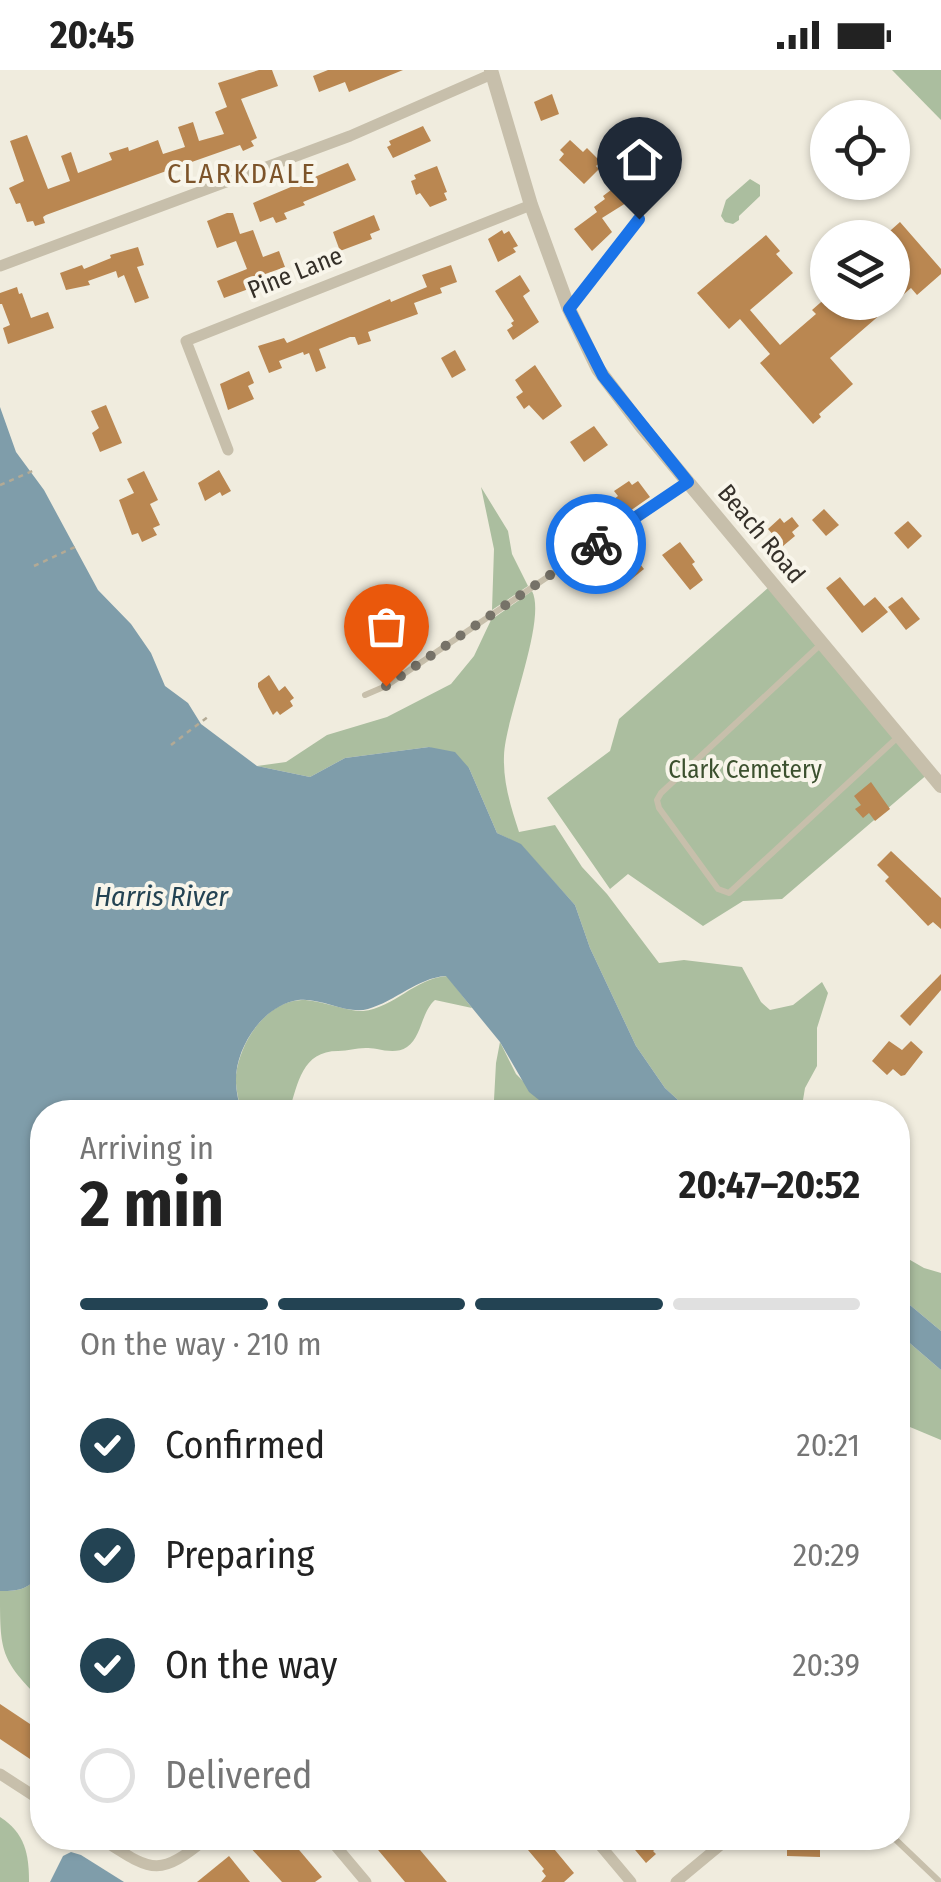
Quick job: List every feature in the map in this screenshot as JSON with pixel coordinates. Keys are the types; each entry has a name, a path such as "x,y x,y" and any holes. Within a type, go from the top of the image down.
{"street":[{"name":"Beach Road","path":"492,72 531,205 569,309 603,376 941,786"},
{"path":"0,266 350,136 492,72"},
{"name":"Pine Lane","path":"228,450 186,341 531,205"},
{"path":"0,1774 30,1793"},
{"path":"120,1850 158,1868 178,1861 192,1850"},
{"path":"339,1850 366,1882"},
{"path":"604,1850 631,1882"},
{"path":"676,1882 714,1850"}],"lane":[{"path":"569,309 639,219"},
{"path":"366,695 386,686 688,482"},
{"path":"822,643 657,800 718,889 729,893 900,735"},
{"path":"907,1850 940,1882"}],"path":[{"path":"0,486 35,470"},
{"path":"34,566 76,546"},
{"path":"171,745 209,716"}],"green space":[{"path":"892,70 941,70 941,120"},
{"path":"750,179 760,185 760,196 739,220 733,224 725,222 721,216 726,200"},
{"path":"481,487 508,531 512,554 528,586 492,610 494,549"},
{"name":"Clark Cemetery","path":"769,587 929,773 782,899 743,901 703,926 628,874 610,889 547,798 610,751 619,719"},
{"path":"532,591 534,624 504,756 506,785 519,832 555,825 582,867 659,963 684,960 742,967 761,1002 770,1010 793,1005 822,982 828,993 817,1028 817,1066 803,1100 678,1100 665,1088 636,1046 590,948 575,905 521,845 497,833 469,768 429,747 345,758 310,777 257,766 286,762 327,735 387,717 451,684 474,656 491,620"},
{"path":"447,976 472,1008 435,1000 407,1047 396,1051 365,1048 326,1052 316,1056 303,1071 292,1100 239,1100 236,1080 243,1049 266,1015 277,1008 302,1000 350,1010 374,1009 435,978"},
{"path":"500,1042 516,1074 542,1100 494,1100"},
{"path":"910,1260 941,1273 941,1331 910,1305"},
{"path":"910,1343 941,1370 941,1440 910,1427"},
{"path":"30,1584 30,1688 10,1664 1,1628 0,1591"},
{"path":"0,1817 24,1845 29,1882 0,1882"}],"water":[{"name":"Harris River","path":"0,407 16,452 44,490 98,590 131,624 151,653 165,686 188,703 201,724 257,766 310,777 345,758 429,747 455,752 469,768 497,833 521,844 575,905 590,948 636,1046 678,1100 539,1100 529,1092 500,1042 446,976 426,981 368,1009 351,1010 298,1000 273,1010 253,1030 240,1055 236,1081 238,1100 30,1100 30,1584 0,1591"},
{"path":"910,1305 941,1331 941,1370 910,1343"},
{"path":"71,1852 124,1882 50,1882 63,1856"}],"building":[{"path":"259,70 272,70 278,86 241,99 257,138 251,141 254,146 243,151 240,145 169,170 46,215 45,223 35,226 33,221 27,222 20,203 16,204 9,188 24,181 10,141 27,135 48,189 70,181 61,156 71,152 78,173 112,160 109,153 128,147 129,151 158,140 163,154 185,147 178,127 193,122 199,141 224,134 215,112 227,107 218,83"},
{"path":"328,70 403,70 349,92 345,82 319,92 313,76"},
{"path":"552,94 559,114 541,121 534,102"},
{"path":"423,126 431,141 393,158 387,147 391,145 389,141"},
{"path":"570,140 583,152 587,148 601,162 584,184 559,160 564,154 560,150"},
{"path":"348,163 356,180 303,202 305,205 284,213 287,219 276,223 273,217 260,222 253,203"},
{"path":"437,166 447,200 430,207 420,193 416,195 411,181 416,179 414,175"},
{"path":"640,168 652,181 602,218 612,232 592,251 574,229 597,212 594,207 605,199 603,196"},
{"path":"233,213 240,234 253,230 263,257 279,251 285,267 254,278 257,286 224,298 217,281 247,269 236,241 217,248 207,221"},
{"path":"374,215 380,230 370,234 372,239 340,251 333,232"},
{"path":"502,230 504,234 509,231 518,246 513,248 516,252 498,262 488,239"},
{"path":"910,233 941,269 941,274 917,295 911,288"},
{"path":"766,235 793,273 750,310 780,345 810,319 874,320 830,358 853,384 813,424 760,363 770,354 740,319 729,329 697,293"},
{"path":"138,247 144,265 137,267 149,298 135,303 124,275 118,278 116,271 88,281 90,285 66,290 60,273 82,265 84,269 111,258 110,255"},
{"path":"451,265 457,282 440,288 442,293 414,303 418,314 368,332 371,341 358,345 355,337 350,337 319,349 326,368 316,372 309,353 303,352 279,361 282,368 269,373 258,346 284,338 287,343 427,287 422,275"},
{"path":"520,275 530,291 523,296 539,322 513,340 507,330 514,321 495,291"},
{"path":"17,287 31,318 48,312 54,328 8,344 3,328 10,325 0,304 0,293"},
{"path":"455,350 466,370 452,378 441,358"},
{"path":"535,365 562,406 543,420 529,405 524,409 516,397 523,392 515,380"},
{"path":"249,371 254,383 248,386 254,399 228,410 220,384"},
{"path":"106,405 122,443 100,452 92,433 99,428 91,411"},
{"path":"594,426 608,445 584,462 570,442"},
{"path":"219,470 231,491 222,496 220,492 205,501 198,483"},
{"path":"144,471 158,500 150,504 160,525 153,528 157,535 142,542 138,533 132,535 119,500 134,493 127,479"},
{"path":"629,481 632,485 638,481 650,497 620,518 609,503 618,496 614,491"},
{"path":"824,509 839,525 826,536 812,520"},
{"path":"792,517 799,526 792,532 795,536 783,546 768,529 780,518 784,523"},
{"path":"908,521 922,536 908,549 894,533"},
{"path":"680,542 703,580 690,590 662,555"},
{"path":"629,550 644,569 628,582 613,563"},
{"path":"840,577 864,606 875,597 888,612 862,633 826,588"},
{"path":"902,597 920,619 906,630 888,607"},
{"path":"269,675 279,691 285,686 294,698 290,701 293,706 280,715 277,711 273,715 258,687"},
{"path":"871,782 890,809 875,821 869,813 863,818 855,809 861,805 854,796"},
{"path":"891,851 941,898 941,929 933,922 928,926 885,881 889,877 877,865"},
{"path":"941,974 941,990 910,1026 900,1016"},
{"path":"889,1041 902,1050 911,1041 923,1052 905,1075 893,1069 887,1075 872,1061"},
{"path":"0,1704 30,1724 30,1759 0,1739"},
{"path":"253,1850 299,1850 322,1877 315,1882 282,1882"},
{"path":"378,1850 420,1850 447,1882 405,1882"},
{"path":"528,1850 555,1850 574,1873 564,1882 541,1882 546,1876"},
{"path":"635,1850 654,1850 656,1854 646,1863"},
{"path":"787,1850 820,1850 820,1857 787,1856"},
{"path":"229,1856 250,1882 197,1882"}],"way so far":[{"path":"386,686 596,544"}],"district":[{"name":"CLARKDALE","path":"242,173"}],"route":[{"path":"596,544 688,482 603,376 569,309 639,219"}]}
